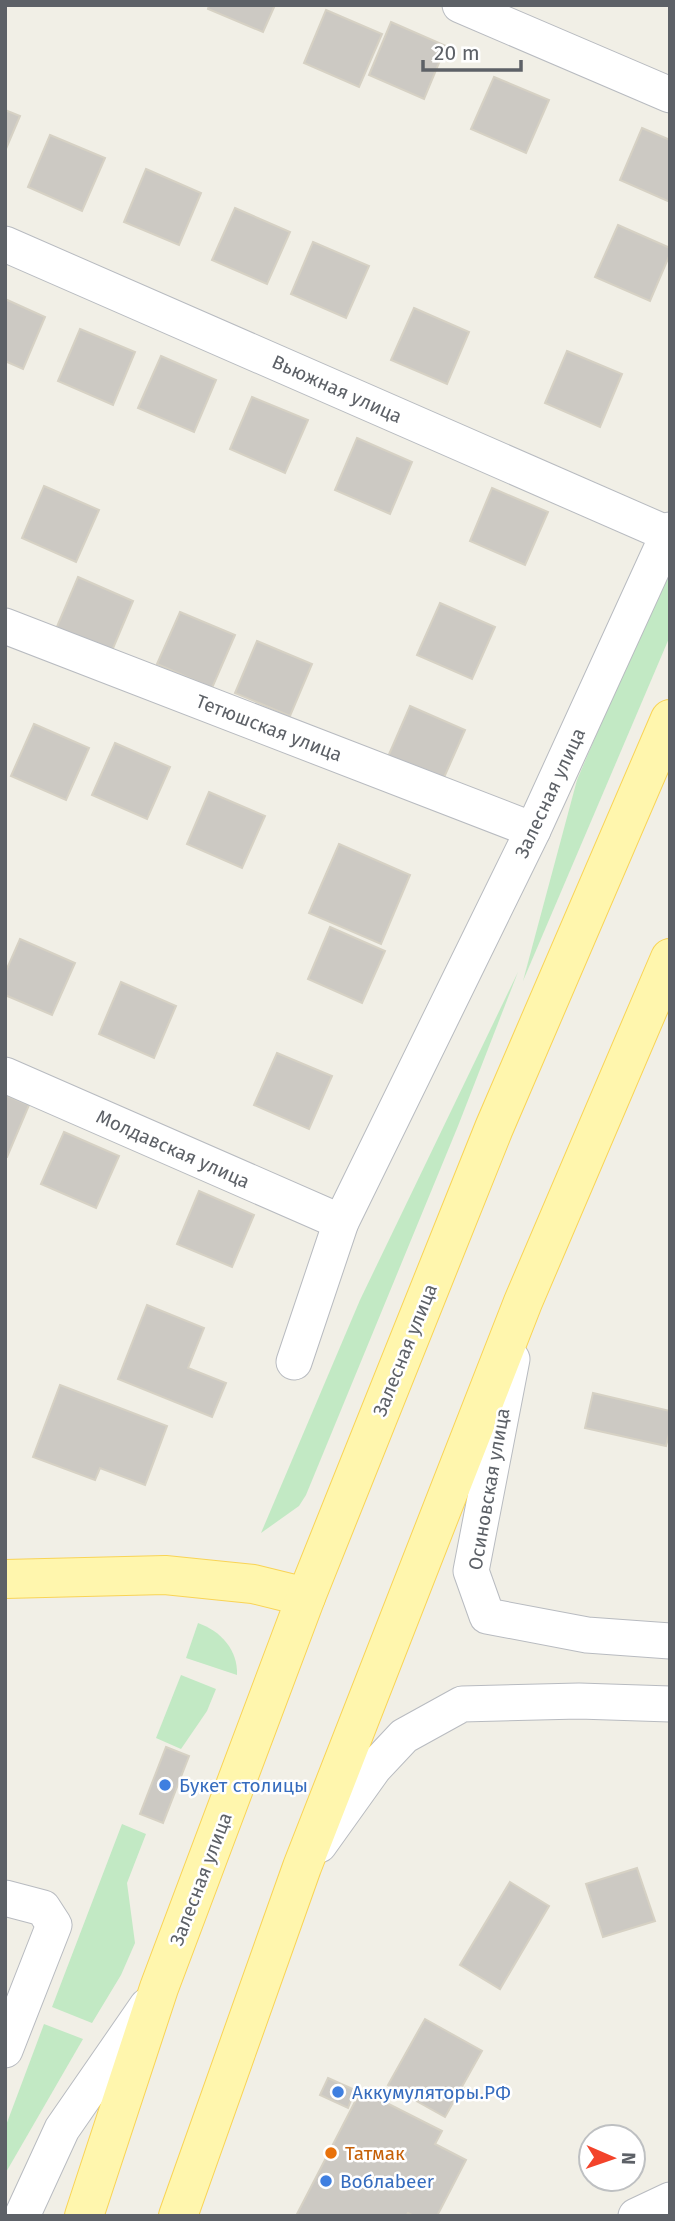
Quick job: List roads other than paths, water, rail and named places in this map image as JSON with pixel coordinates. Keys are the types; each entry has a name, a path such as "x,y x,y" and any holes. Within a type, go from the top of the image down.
{"main road":[{"name":"Залесная улица","path":"84,2216 159,1988 306,1597 494,1128 670,719"},
{"path":"178,2216 302,1867 523,1302 670,958"},
{"path":"5,1579 189,1576 253,1584 306,1597"}],"street":[{"path":"460,5 670,95"},
{"name":"Вьюжная улица","path":"5,244 669,532"},
{"name":"Залесная улица","path":"294,1362 341,1222 533,830 669,532"},
{"name":"Тетюшская улица","path":"5,625 533,830"},
{"name":"Молдавская улица","path":"5,1075 341,1222"},
{"name":"Осиновская улица","path":"523,1302 471,1571 487,1616 587,1635 670,1641"},
{"path":"302,1867 374,1768 404,1736 462,1704 579,1701 670,1704"},
{"path":"5,1898 43,1908 54,1925 5,2050"},
{"name":"Залесная улица","path":"22,2216 62,2129 159,1988"},
{"path":"636,2216 670,2200"}],"place":[{"name":"Букет столицы","path":"165,1785"},
{"name":"Аккумуляторы.РФ","path":"338,2092"},
{"name":"Татмак","path":"331,2153"},
{"name":"Воблаbeer","path":"326,2181"}]}
